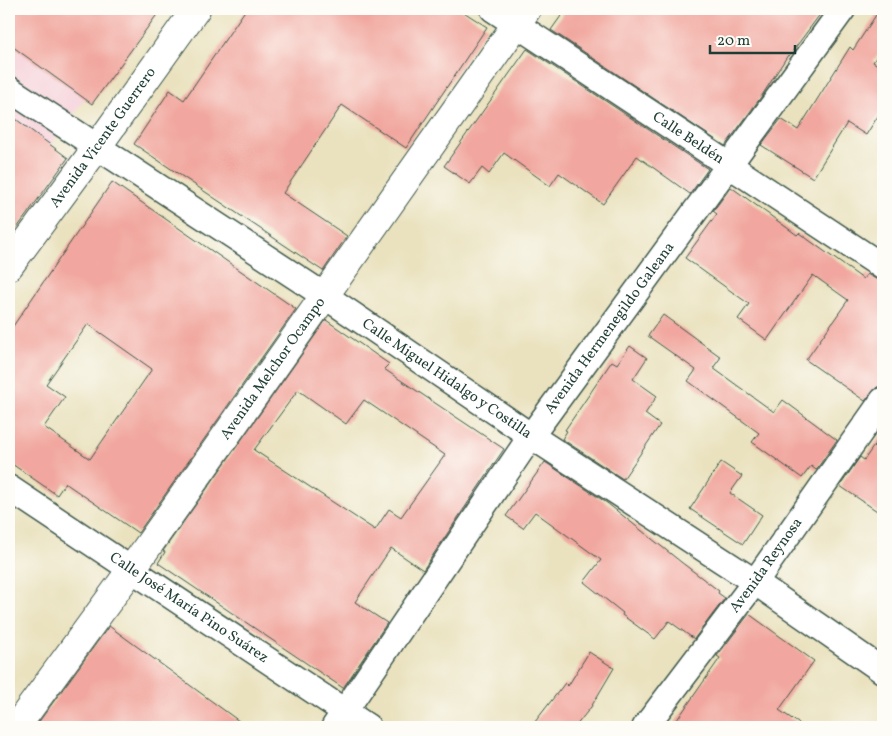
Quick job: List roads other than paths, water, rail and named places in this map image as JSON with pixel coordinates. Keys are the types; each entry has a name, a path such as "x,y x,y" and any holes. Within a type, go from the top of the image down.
{"street":[{"name":"Avenida Vicente Guerrero","path":"9,266 196,9"},
{"name":"Calle Beldén","path":"493,9 522,17 729,164 883,267"},
{"name":"Avenida Hermenegildo Galeana","path":"340,720 531,436 843,9"},
{"name":"Avenida Melchor Ocampo","path":"16,727 132,570 522,17"},
{"name":"Calle Miguel Hidalgo y Costilla","path":"9,89 325,296 531,436 755,582 883,672"},
{"name":"Avenida Reynosa","path":"646,727 755,582 883,400"},
{"name":"Calle José María Pino Suárez","path":"9,488 132,570 340,720 368,727"}]}
